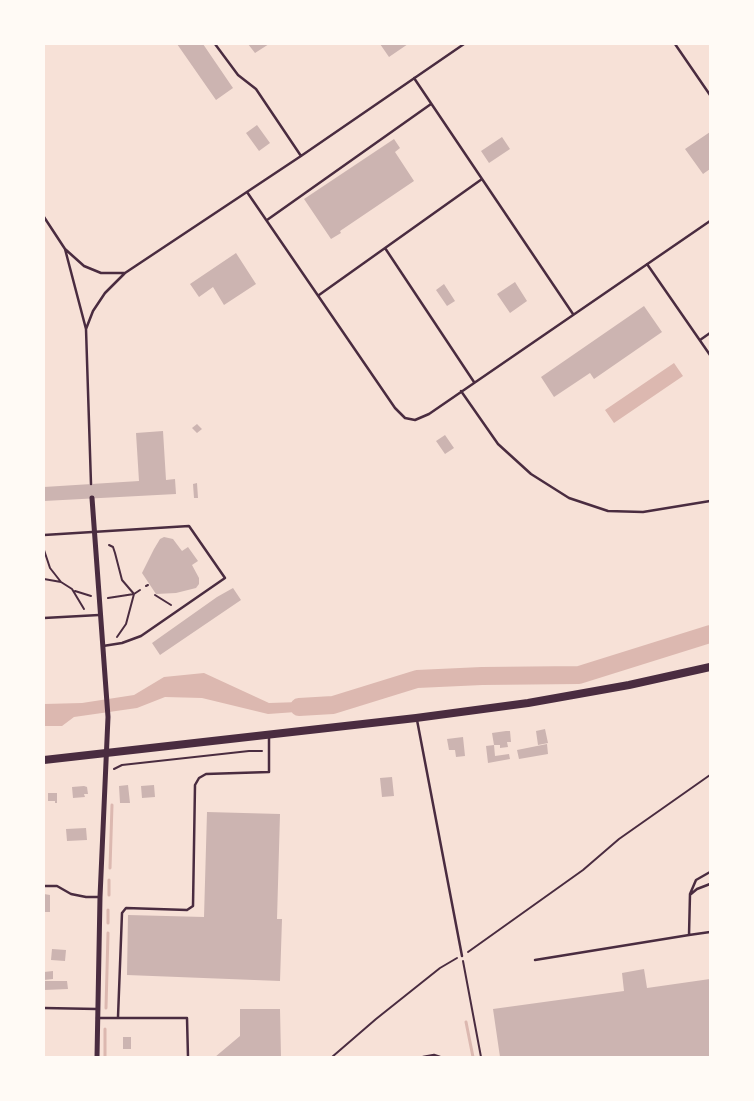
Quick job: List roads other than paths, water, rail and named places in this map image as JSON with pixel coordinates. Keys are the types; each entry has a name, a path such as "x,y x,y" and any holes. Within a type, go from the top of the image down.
{"main road":[{"path":"44,760 416,718 546,700 629,685 710,667"}],"street":[{"path":"92,498 108,717 100,897 96,1057"}],"lane":[{"path":"216,44 238,75 256,89 301,156"},
{"path":"86,330 93,311 105,293 125,273 248,192 464,44"},
{"path":"675,44 710,95"},
{"path":"414,78 574,314"},
{"path":"267,220 432,104"},
{"path":"319,295 482,179"},
{"path":"248,192 395,408 405,418 415,420 429,414 710,221"},
{"path":"44,217 65,249 84,266 101,273 125,273"},
{"path":"384,248 474,382"},
{"path":"65,249 86,330 91,484"},
{"path":"647,264 710,355"},
{"path":"700,340 710,333"},
{"path":"461,391 498,444 531,474 569,498 608,511 643,512 710,501"},
{"path":"44,536 189,526 225,578 141,636 122,643 103,646"},
{"path":"44,618 101,614"},
{"path":"416,718 462,956"},
{"path":"118,1017 122,913 126,908 187,910 192,906 195,786 199,778 206,774 269,772 269,734"},
{"path":"689,935 690,894 696,880 710,872"},
{"path":"690,894 710,884"},
{"path":"44,886 57,886 71,894 86,897 100,897"},
{"path":"535,960 710,932"},
{"path":"44,1008 97,1009"},
{"path":"96,1018 187,1018 188,1057"},
{"path":"423,1057 434,1055 440,1057"}],"waterway":[{"path":"299,707 333,705 417,679 579,675 710,634"},
{"path":"110,868 112,805"},
{"path":"109,880 109,895"},
{"path":"108,910 108,923"},
{"path":"106,1008 108,933"},
{"path":"466,1022 473,1057"},
{"path":"105,1029 105,1057"}]}
